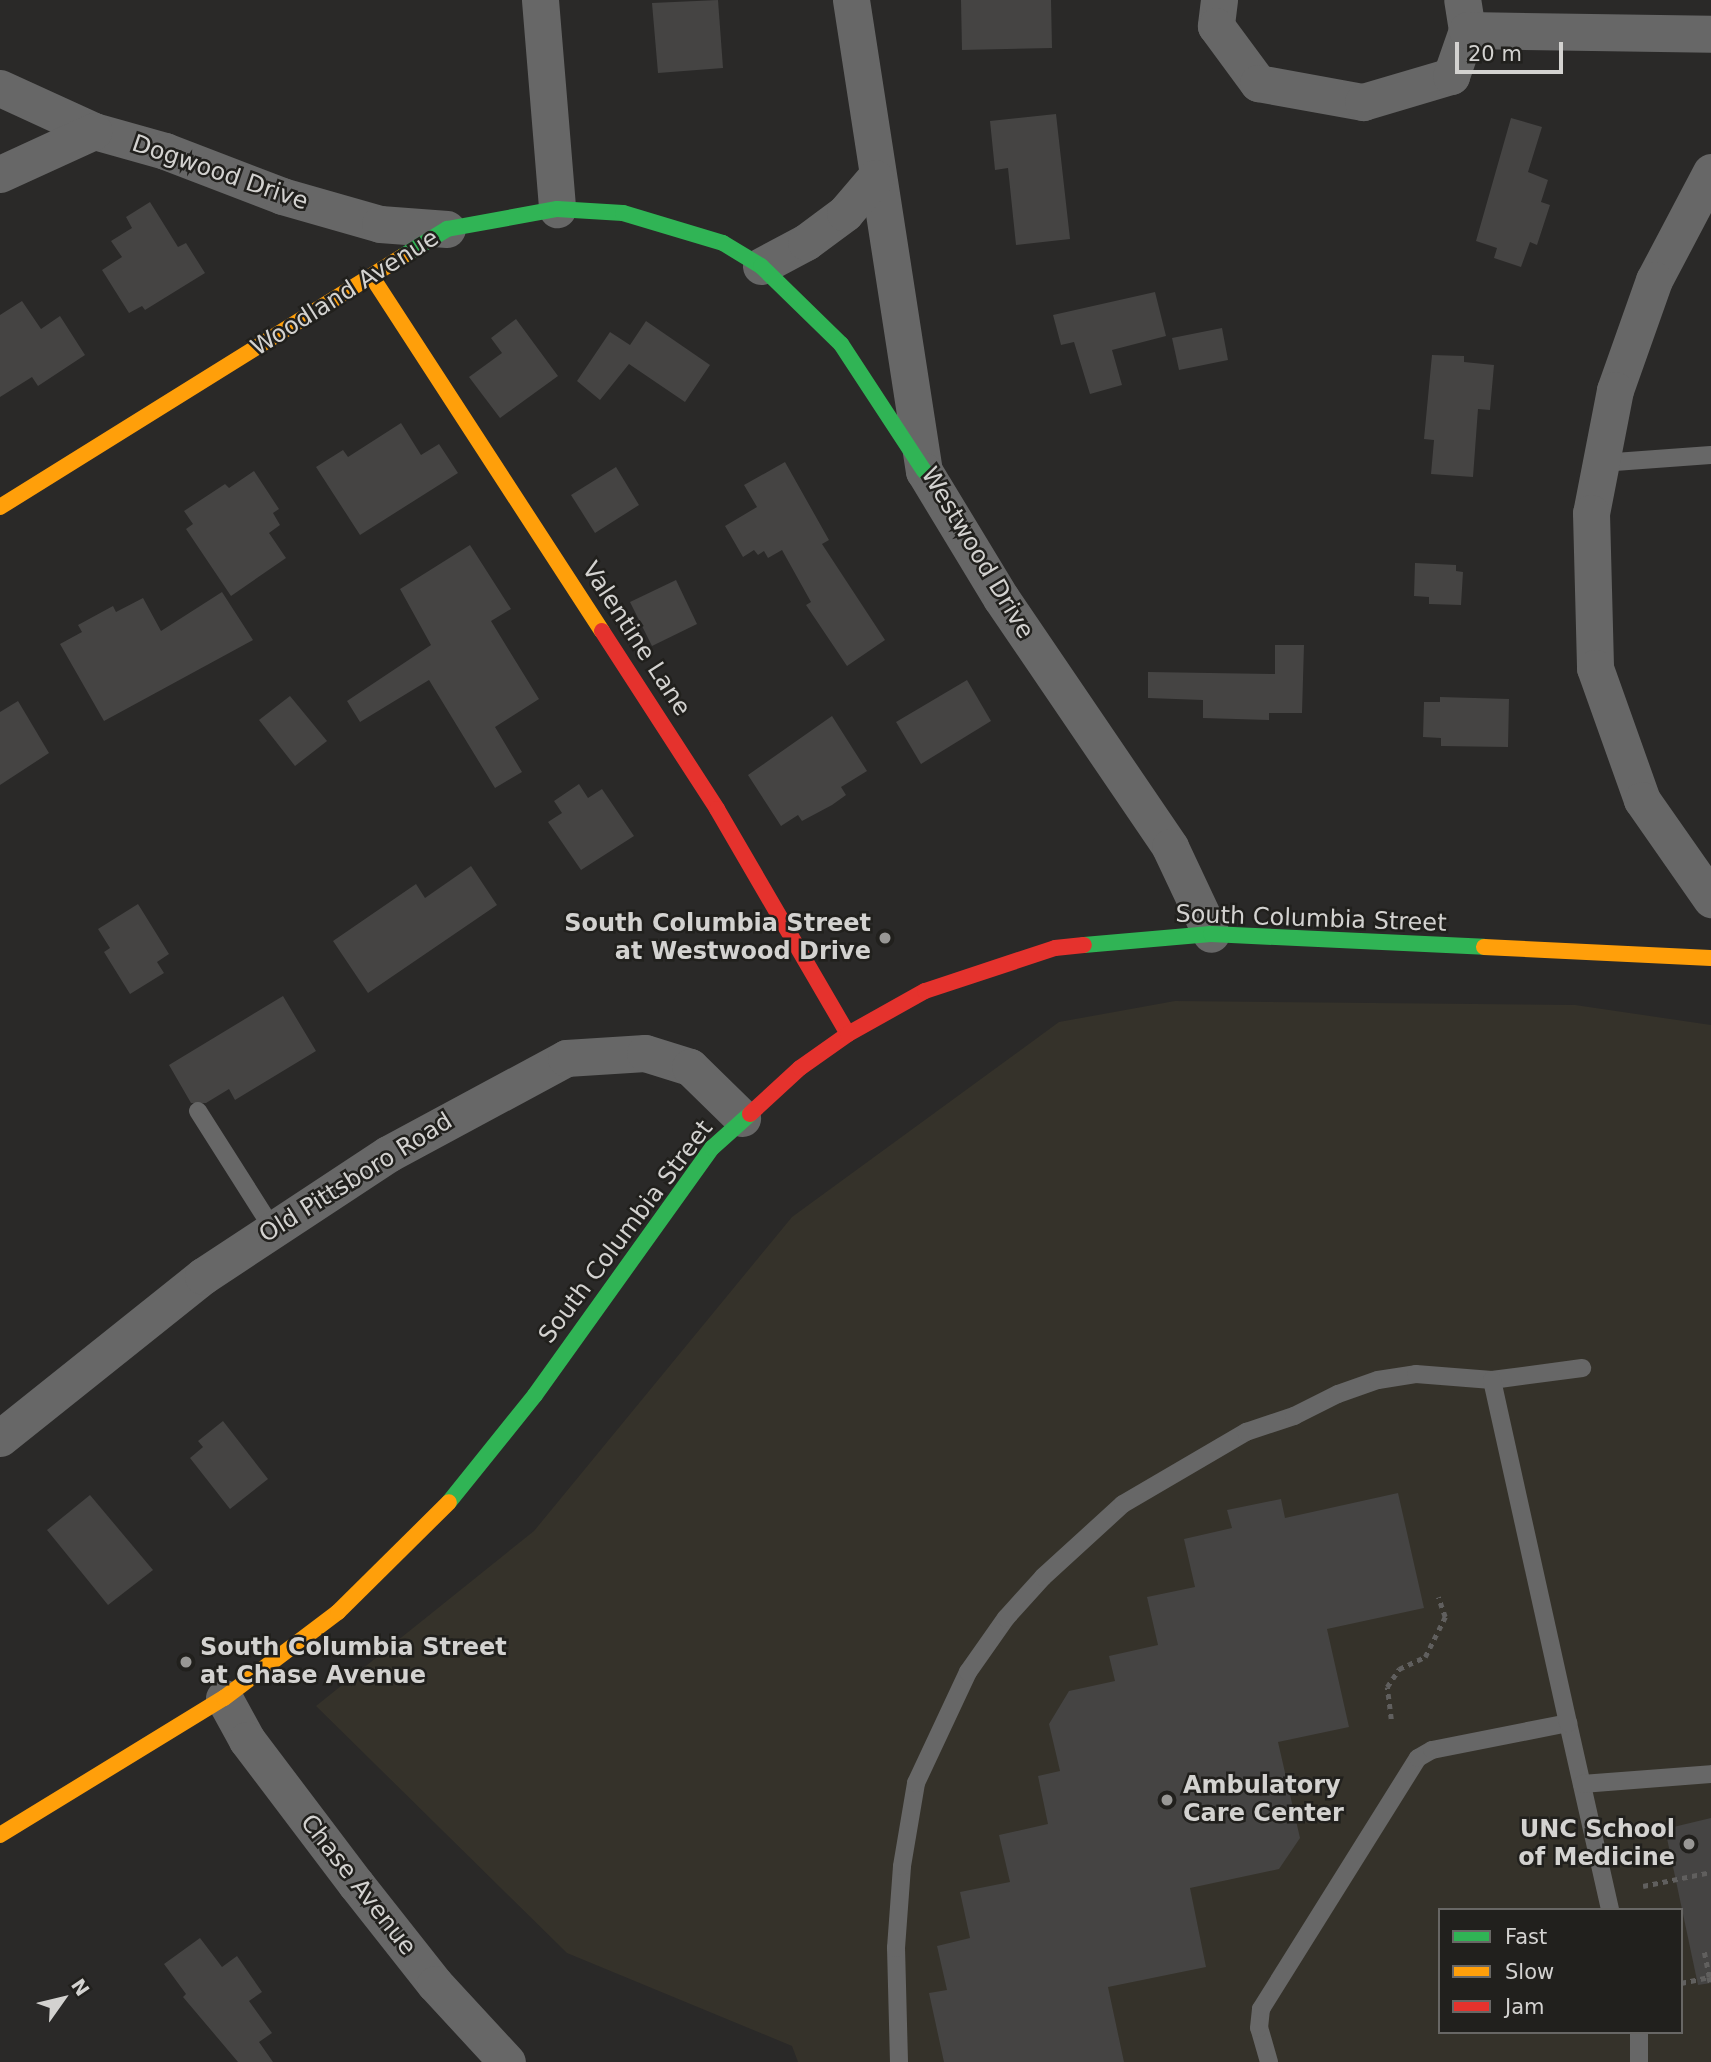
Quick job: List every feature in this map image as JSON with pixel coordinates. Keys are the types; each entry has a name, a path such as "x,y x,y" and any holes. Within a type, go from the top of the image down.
{"main road":[{"name":"Woodland Avenue","path":"0,507 447,229 557,209 623,213 671,224 723,243 761,266 806,305 841,344 923,471"},
{"name":"Valentine Lane","path":"372,277 717,809 848,1034"},
{"name":"South Columbia Street","path":"0,1835 224,1698 338,1612 436,1518 535,1395 712,1148 743,1118 848,1034 925,991 1043,951 1130,939 1211,934 1711,958"}],"street":[{"path":"540,0 557,209"},
{"name":"Westwood Drive","path":"851,0 875,178 923,471 1001,598 1170,847 1211,934"},
{"path":"1219,0 1216,26 1258,83 1363,102 1451,76 1465,15 1711,34"},
{"name":"Dogwood Drive","path":"0,88 94,131 164,151 282,196 380,224 447,229"},
{"path":"0,174 94,131"},
{"path":"1711,172 1654,280 1615,390 1591,513 1595,668 1642,800 1711,899"},
{"path":"761,266 806,242 845,213 875,178"},
{"name":"Old Pittsboro Road","path":"0,1438 203,1276 273,1229 448,1119 566,1058 645,1053 690,1067 743,1118"},
{"name":"Chase Avenue","path":"224,1698 247,1740 356,1884 435,1984 506,2062"}],"lane":[{"path":"1601,463 1711,455"},
{"path":"198,1111 273,1229"},
{"path":"899,2062 896,1948 902,1866 916,1783 968,1672 1006,1618 1123,1504 1246,1432 1378,1380 1416,1374 1492,1380 1582,1368"},
{"path":"1492,1380 1610,1908"},
{"path":"1269,2062 1259,2028 1261,2009 1418,1758 1432,1750 1568,1723"},
{"path":"1582,1784 1711,1774"},
{"path":"1639,2034 1639,2062"}],"path":[{"path":"1391,1719 1387,1687 1399,1669 1425,1657 1445,1617 1438,1597"},
{"path":"1643,1886 1711,1872"},
{"path":"1703,1951 1711,1984"},
{"path":"1683,1983 1709,1977"}],"shaded area":[{"path":"1175,1001 1575,1005 1711,1025 1711,2062 798,2062 792,2046 567,1953 316,1706 534,1531 792,1217 1059,1022"}],"building":[{"path":"718,0 723,68 658,73 652,3"},
{"path":"961,0 1051,0 1052,48 962,50"},
{"path":"1056,114 1070,239 1016,245 1008,168 995,170 990,121"},
{"path":"1511,118 1542,127 1528,172 1548,180 1541,202 1550,205 1537,245 1530,242 1521,267 1494,258 1497,248 1476,241"},
{"path":"150,202 178,247 186,243 205,273 145,310 142,306 129,313 102,270 122,257 111,241 132,228 126,217"},
{"path":"1155,292 1166,336 1112,350 1122,385 1090,394 1074,342 1061,345 1053,315"},
{"path":"22,301 41,329 60,316 85,355 38,386 32,377 0,397 0,315"},
{"path":"516,319 558,376 500,418 469,377 502,353 491,338"},
{"path":"646,321 710,365 685,402 629,364 600,400 577,381 610,332 630,345"},
{"path":"1222,328 1228,360 1179,370 1172,338"},
{"path":"1432,355 1464,356 1464,362 1494,365 1490,410 1478,409 1473,477 1431,474 1434,440 1424,439"},
{"path":"401,423 421,455 439,444 458,473 360,535 316,467 343,450 348,457"},
{"path":"785,462 829,540 822,544 885,640 847,666 806,605 811,602 782,550 768,558 764,551 758,555 754,550 743,557 725,526 757,507 744,485"},
{"path":"616,467 639,505 595,533 571,495"},
{"path":"254,471 279,509 273,513 280,525 269,533 286,558 231,596 186,529 193,524 184,511 225,484 229,488"},
{"path":"470,545 511,609 491,621 539,699 495,727 522,772 495,788 429,680 360,722 347,701 431,645 400,589"},
{"path":"1415,563 1456,565 1456,571 1463,572 1461,605 1429,604 1429,597 1414,596"},
{"path":"676,580 697,624 652,646 630,602"},
{"path":"222,592 253,640 104,721 60,644 82,632 78,625 113,606 116,612 143,598 161,631"},
{"path":"1275,645 1304,645 1302,713 1269,713 1269,720 1203,718 1203,700 1148,698 1148,672 1275,674"},
{"path":"967,680 991,721 921,764 896,722"},
{"path":"290,696 327,741 295,766 259,720"},
{"path":"1440,697 1509,699 1508,747 1441,746 1441,738 1423,737 1424,702 1440,702"},
{"path":"18,701 49,753 0,785 0,712"},
{"path":"832,716 867,771 841,787 846,795 832,805 802,821 798,815 781,826 748,775"},
{"path":"579,784 588,798 602,789 634,836 581,870 548,822 562,813 554,801"},
{"path":"471,866 497,905 368,993 333,941 416,884 425,898"},
{"path":"138,904 169,954 157,962 164,973 130,994 104,952 110,948 98,929"},
{"path":"283,996 316,1051 235,1100 229,1089 206,1103 191,1103 169,1065"},
{"path":"223,1421 268,1479 230,1509 190,1458 203,1447 198,1441"},
{"name":"Ambulatory Care Center","path":"1398,1493 1424,1608 1327,1629 1349,1727 1278,1742 1300,1838 1279,1869 1190,1888 1206,1967 1108,1987 1124,2062 944,2062 929,1993 947,1990 937,1946 970,1938 960,1892 1010,1882 999,1835 1048,1824 1038,1776 1060,1771 1049,1724 1069,1691 1115,1681 1109,1656 1158,1645 1147,1597 1195,1587 1184,1539 1232,1528 1227,1510 1281,1499 1285,1518"},
{"path":"90,1495 153,1570 108,1605 47,1530"},
{"path":"1711,1818 1711,1983 1698,1985 1665,1829"},
{"path":"200,1938 222,1967 237,1956 262,1992 249,2001 272,2033 259,2042 273,2062 238,2062 183,1997 186,1994 164,1964"}],"traffic: fast":[{"path":"403,256 447,229 557,209 623,213 723,243 761,266 841,344 924,471"},
{"path":"1084,945 1211,934 1484,947"},
{"path":"449,1502 535,1395 712,1148 750,1114"}],"traffic: slow":[{"path":"0,507 403,256"},
{"path":"372,277 602,631"},
{"path":"1484,947 1711,958"},
{"path":"0,1835 224,1698 338,1612 449,1502"}],"traffic: jam":[{"path":"602,631 717,809 848,1034"},
{"path":"750,1114 800,1068 848,1034 925,991 1055,948 1084,945"}],"place":[{"name":"South Columbia Street at Westwood Drive","path":"885,938"},
{"name":"South Columbia Street at Chase Avenue","path":"186,1662"},
{"name":"Ambulatory Care Center","path":"1167,1800"},
{"name":"UNC School of Medicine","path":"1689,1844"}]}
